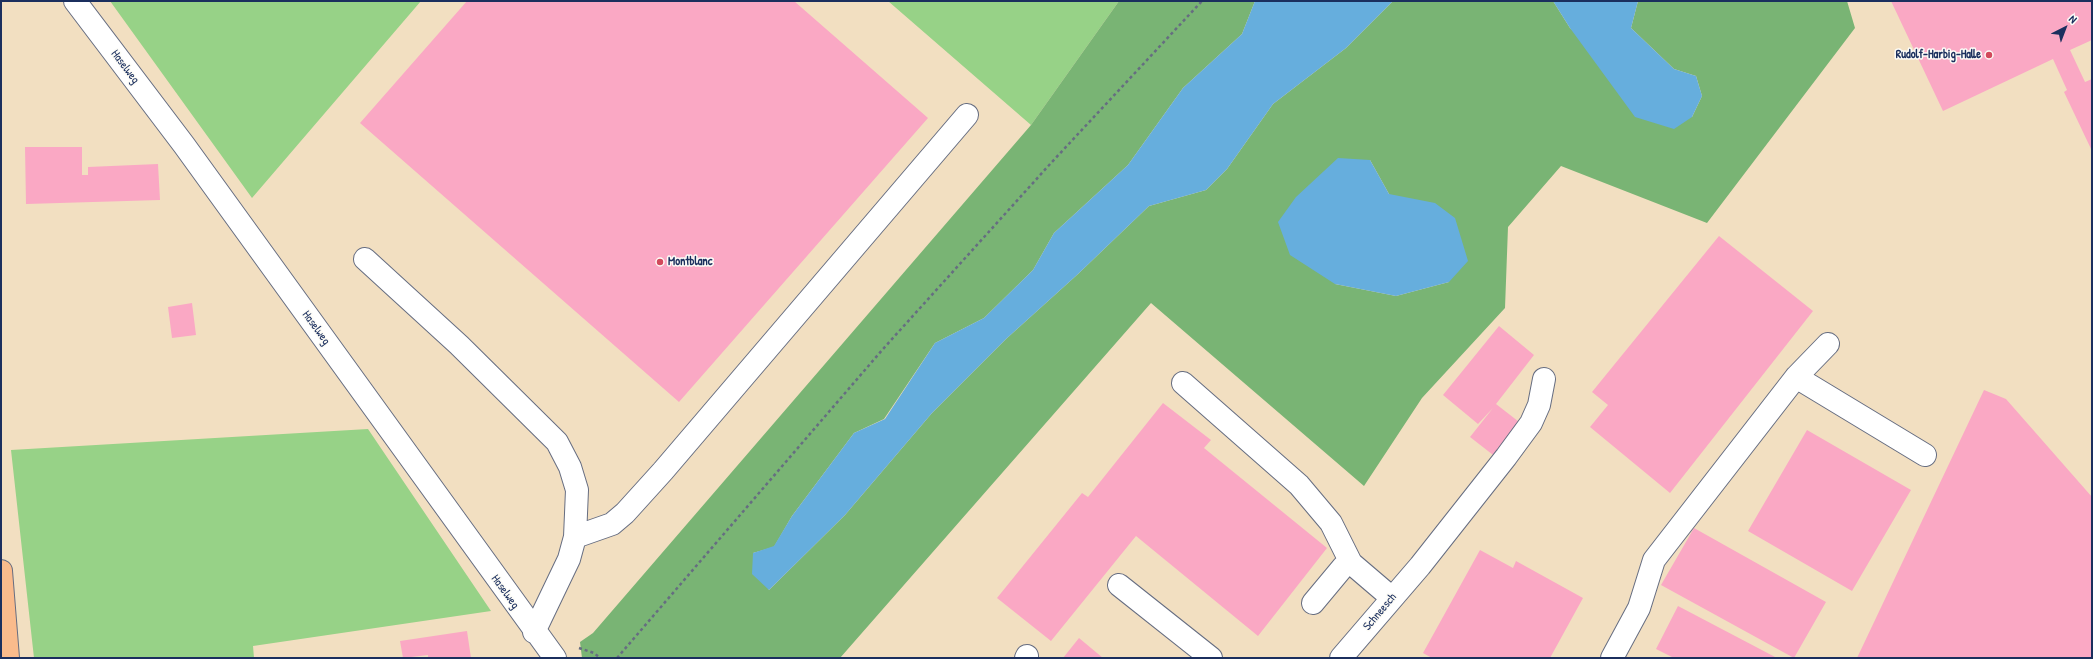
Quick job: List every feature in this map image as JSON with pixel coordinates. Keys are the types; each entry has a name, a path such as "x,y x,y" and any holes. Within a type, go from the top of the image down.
{"main road":[{"path":"1,571 8,658"}],"street":[{"name":"Haselweg","path":"75,1 184,145 554,658"},
{"path":"575,537 612,524 625,513 663,471 967,114"},
{"path":"365,259 459,345 557,442 570,467 577,490 575,537 569,559 534,632"},
{"path":"1612,658 1639,608 1654,560 1796,377 1828,344"},
{"path":"1796,377 1925,455"},
{"name":"Schneesch","path":"1341,658 1420,566 1531,423 1539,405 1544,378"},
{"path":"1184,383 1300,485 1319,506 1331,523 1351,563 1392,598"},
{"path":"1313,603 1343,567 1347,563 1351,563"},
{"path":"1119,585 1211,658"}],"path":[{"path":"617,658 883,349 1051,163 1202,1"}],"green space":[{"path":"110,1 421,1 252,198"},
{"path":"888,1 1119,1 1031,125"},
{"path":"1119,1 1255,1 1242,34 1183,88 1128,165 1054,233 1033,270 984,318 935,343 884,419 854,433 792,516 774,547 753,553 769,590 845,515 932,413 1006,339 1078,274 1149,206 1206,190 1227,169 1273,104 1346,48 1393,1 1553,1 1570,28 1692,117 1702,96 1696,76 1674,69 1631,28 1638,1 1847,1 1855,28 1707,223 1561,166 1508,227 1505,308 1422,398 1364,486 1151,303 840,658 582,658 580,642 593,633 1031,125","holes":["1370,160 1389,194 1449,282 1396,296 1335,284"]},
{"path":"368,429 491,611 253,646 254,658 34,658 11,450"}],"water":[{"path":"1255,1 1393,1 1346,48 1273,104 1227,169 1206,190 1149,206 1078,274 1006,339 932,413 845,515 769,590 752,574 753,553 774,546 792,516 854,433 885,419 935,343 984,318 1033,270 1054,233 1128,165 1183,88 1242,34"},
{"path":"1553,1 1638,1 1631,28 1674,69 1696,76 1702,96 1692,117 1674,129 1635,117 1570,28"},
{"path":"1338,158 1370,160 1389,194 1435,203 1455,218 1468,261 1449,282 1396,296 1335,284 1290,255 1278,222 1296,197"}],"building":[{"name":"Montblanc","path":"467,1 794,1 928,118 679,402 360,123"},
{"name":"Rudolf-Harbig-Halle","path":"1891,1 2092,1 2092,40 2070,50 2085,82 2092,79 2092,151 2064,92 2067,90 2053,59 1943,111"},
{"path":"25,147 82,147 82,175 88,175 88,167 158,164 160,200 26,204"},
{"path":"1719,236 1813,311 1670,493 1590,427 1608,405 1592,392"},
{"path":"192,303 196,335 172,338 168,307"},
{"path":"1499,326 1534,355 1496,404 1523,425 1497,458 1470,437 1493,408 1478,424 1443,395"},
{"path":"1984,390 2006,399 2092,497 2092,658 1857,658"},
{"path":"1163,403 1211,440 1204,448 1327,548 1258,636 1136,536 1051,641 997,598 1082,493 1088,497"},
{"path":"1807,430 1911,490 1852,591 1748,531"},
{"path":"1694,528 1826,602 1794,658 1661,585"},
{"path":"1480,550 1513,568 1516,561 1583,598 1550,658 1432,658 1423,653"},
{"path":"1678,606 1777,658 1674,658 1656,649"},
{"path":"467,631 471,658 428,658 428,655 403,658 400,641"},
{"path":"1079,638 1103,658 1063,658"}],"place":[{"name":"Rudolf-Harbig-Halle","path":"1989,55"},
{"name":"Montblanc","path":"660,262"}]}
